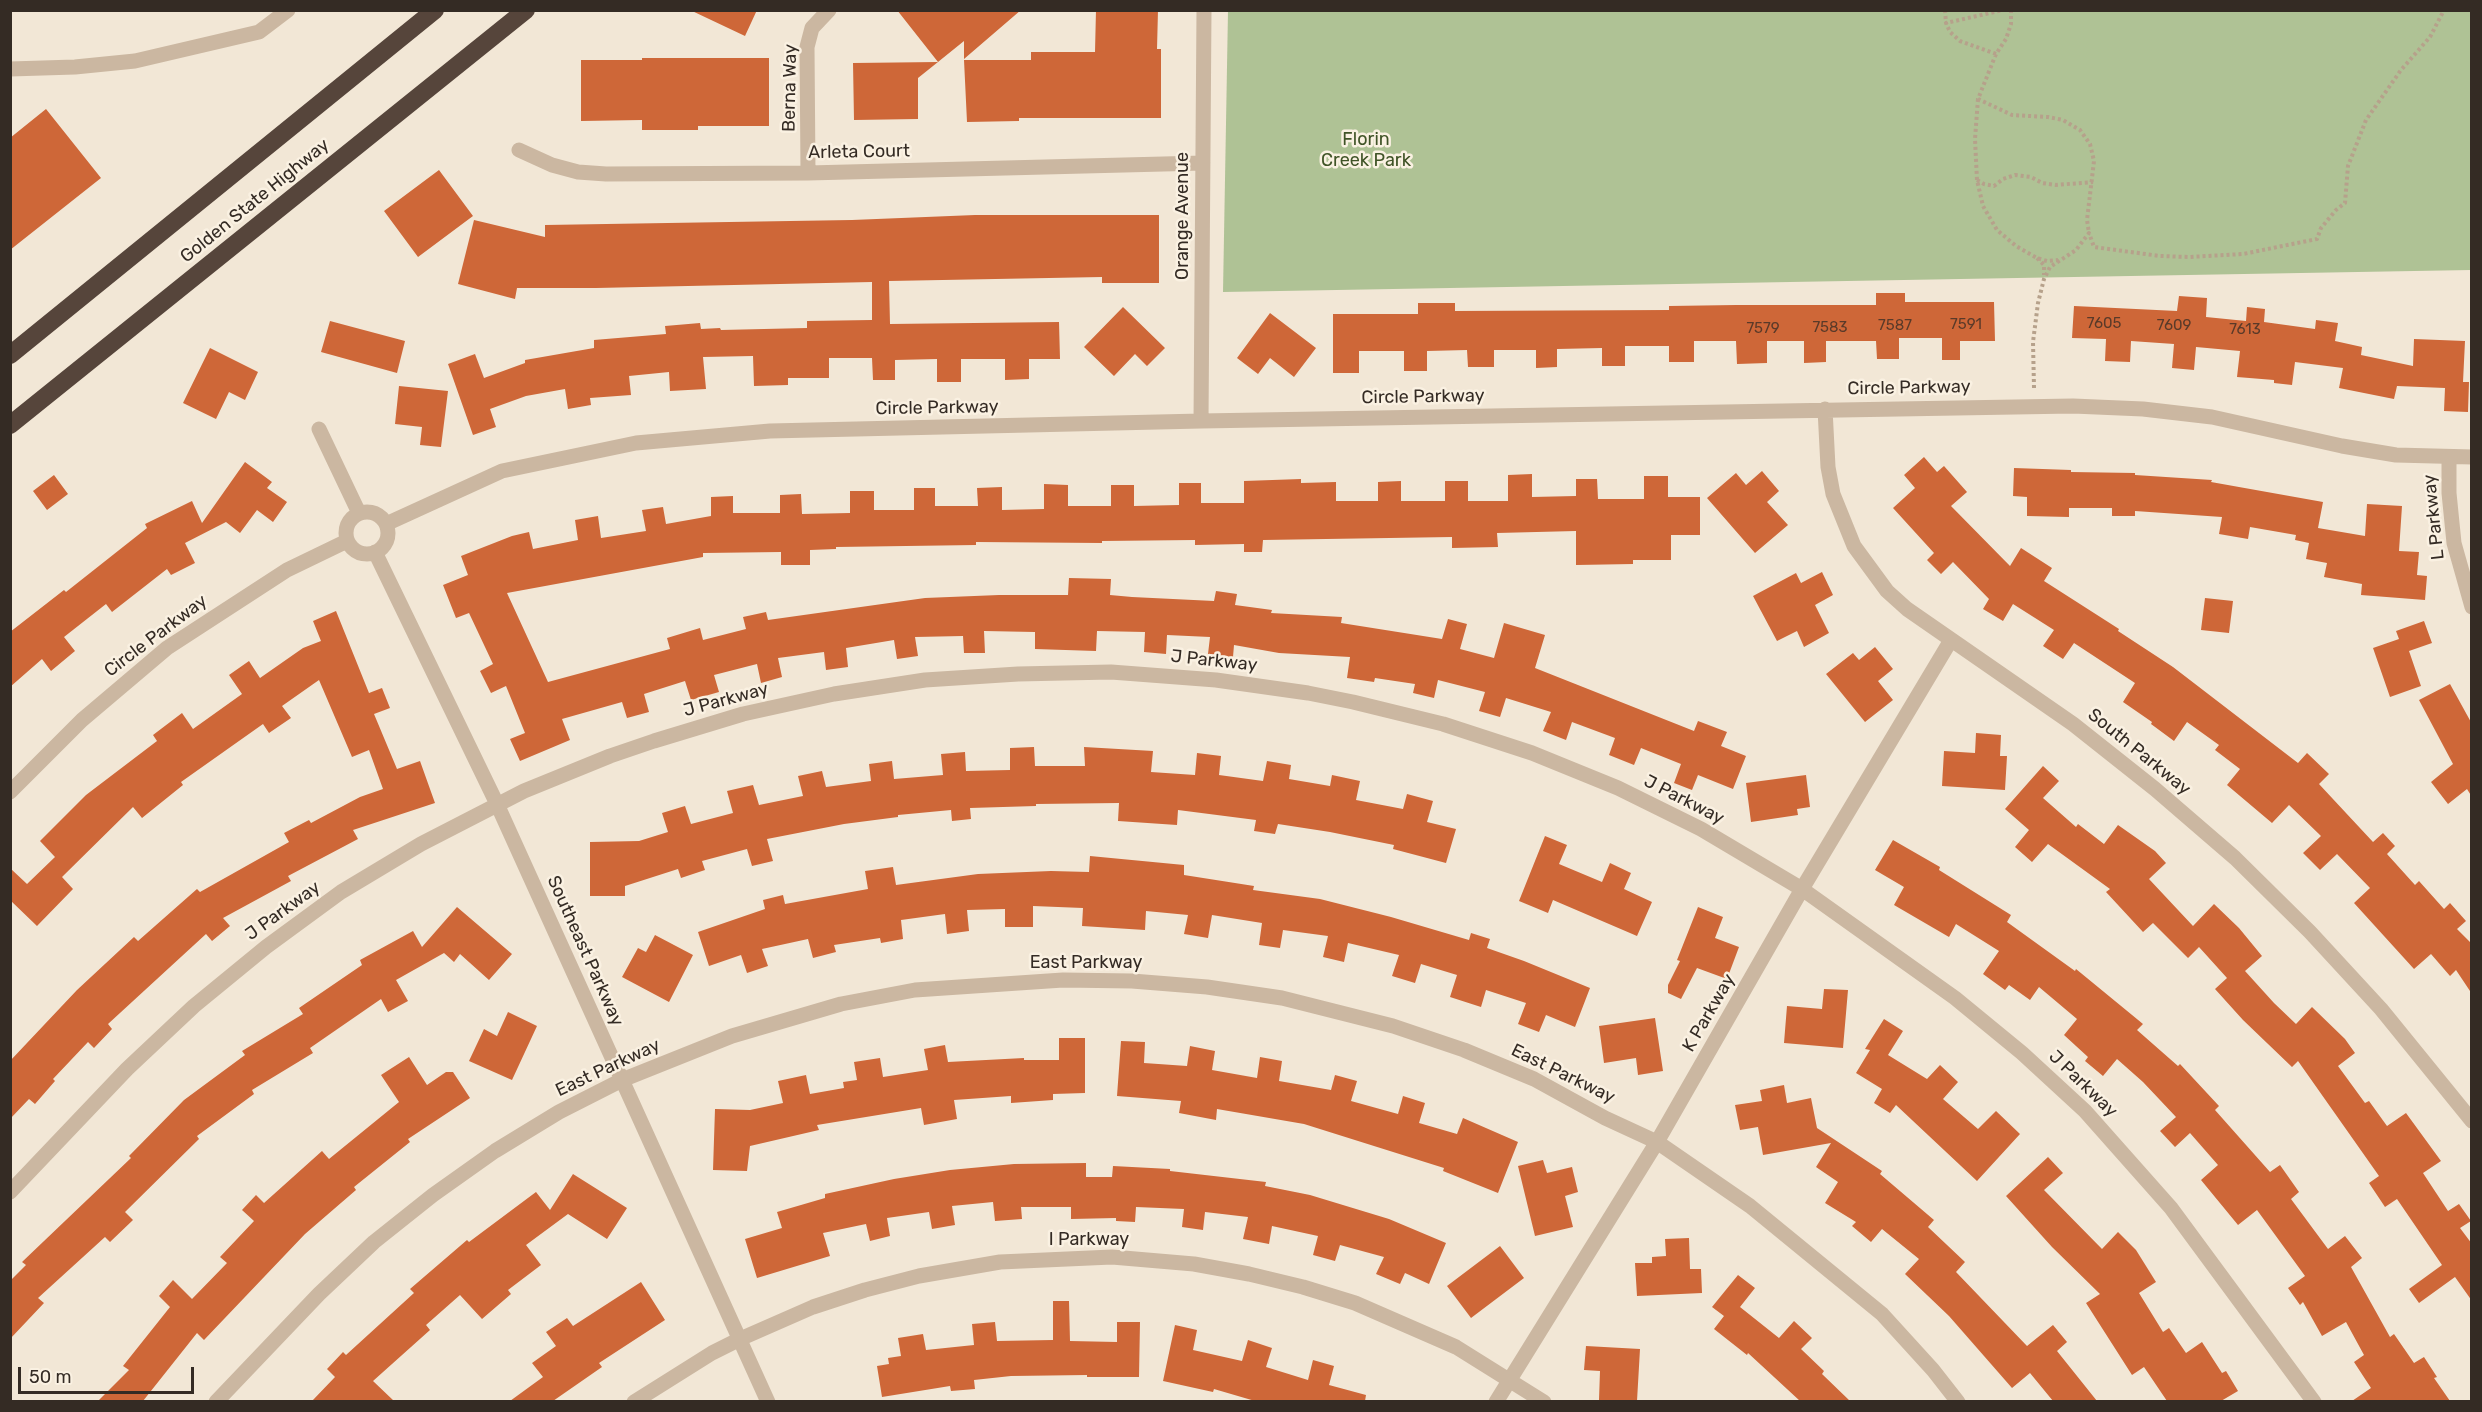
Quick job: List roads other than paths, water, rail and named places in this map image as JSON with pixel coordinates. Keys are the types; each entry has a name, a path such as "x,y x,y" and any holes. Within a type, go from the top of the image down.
{"highway":[{"name":"Golden State Highway","path":"10,355 435,10"},
{"name":"Golden State Highway","path":"10,425 526,10"}],"street":[{"path":"10,69 75,67 135,61 259,32 288,10"},
{"name":"Berna Way","path":"808,173 807,47 812,28 829,10"},
{"name":"Orange Avenue","path":"1201,421 1204,10"},
{"name":"Arleta Court","path":"519,150 552,165 578,172 606,174 808,173 1203,163"},
{"name":"Circle Parkway","path":"386,524 502,471 636,443 770,431 2035,406 2143,410 2212,417 2342,446 2396,455 2472,456"},
{"name":"South Parkway","path":"1825,409 1828,467 1833,494 1854,546 1887,591 1907,609 2073,724 2156,789 2235,858 2310,932 2381,1009 2472,1121"},
{"path":"320,429 359,513"},
{"name":"L Parkway","path":"2449,457 2449,493 2454,543 2472,607"},
{"path":"359,513 375,513 386,524 386,541 382,548 375,552 367,554 359,552 352,548 347,540 347,525 359,513"},
{"name":"Circle Parkway","path":"10,792 82,720 167,648 287,570 347,540"},
{"name":"Southeast Parkway","path":"375,552 497,804 768,1401"},
{"name":"K Parkway","path":"1496,1401 1658,1142 1802,889 1951,640"},
{"name":"J Parkway","path":"10,1192 127,1069 194,1006 266,946 341,892 421,844 497,804 610,756 654,741 743,714 834,694 925,681 1006,674 1111,672 1170,676 1285,689 1353,702 1443,724 1532,753 1618,788 1701,829 1802,889 1955,998 2022,1053 2085,1111 2171,1208 2314,1401"},
{"name":"East Parkway","path":"216,1401 319,1294 374,1242 433,1195 495,1151 559,1112 622,1080 732,1035 862,1000 915,990 1063,980 1132,981 1207,987 1282,998 1393,1026 1464,1050 1534,1079 1605,1118 1658,1142 1750,1206 1882,1314 1958,1401"},
{"name":"I Parkway","path":"634,1401 712,1353 740,1339 813,1307 865,1290 918,1276 1000,1262 1112,1257 1194,1264 1303,1287 1355,1303 1456,1347 1544,1401"}],"park label":[{"name":"Florin Creek Park","path":"1366,150"}]}
